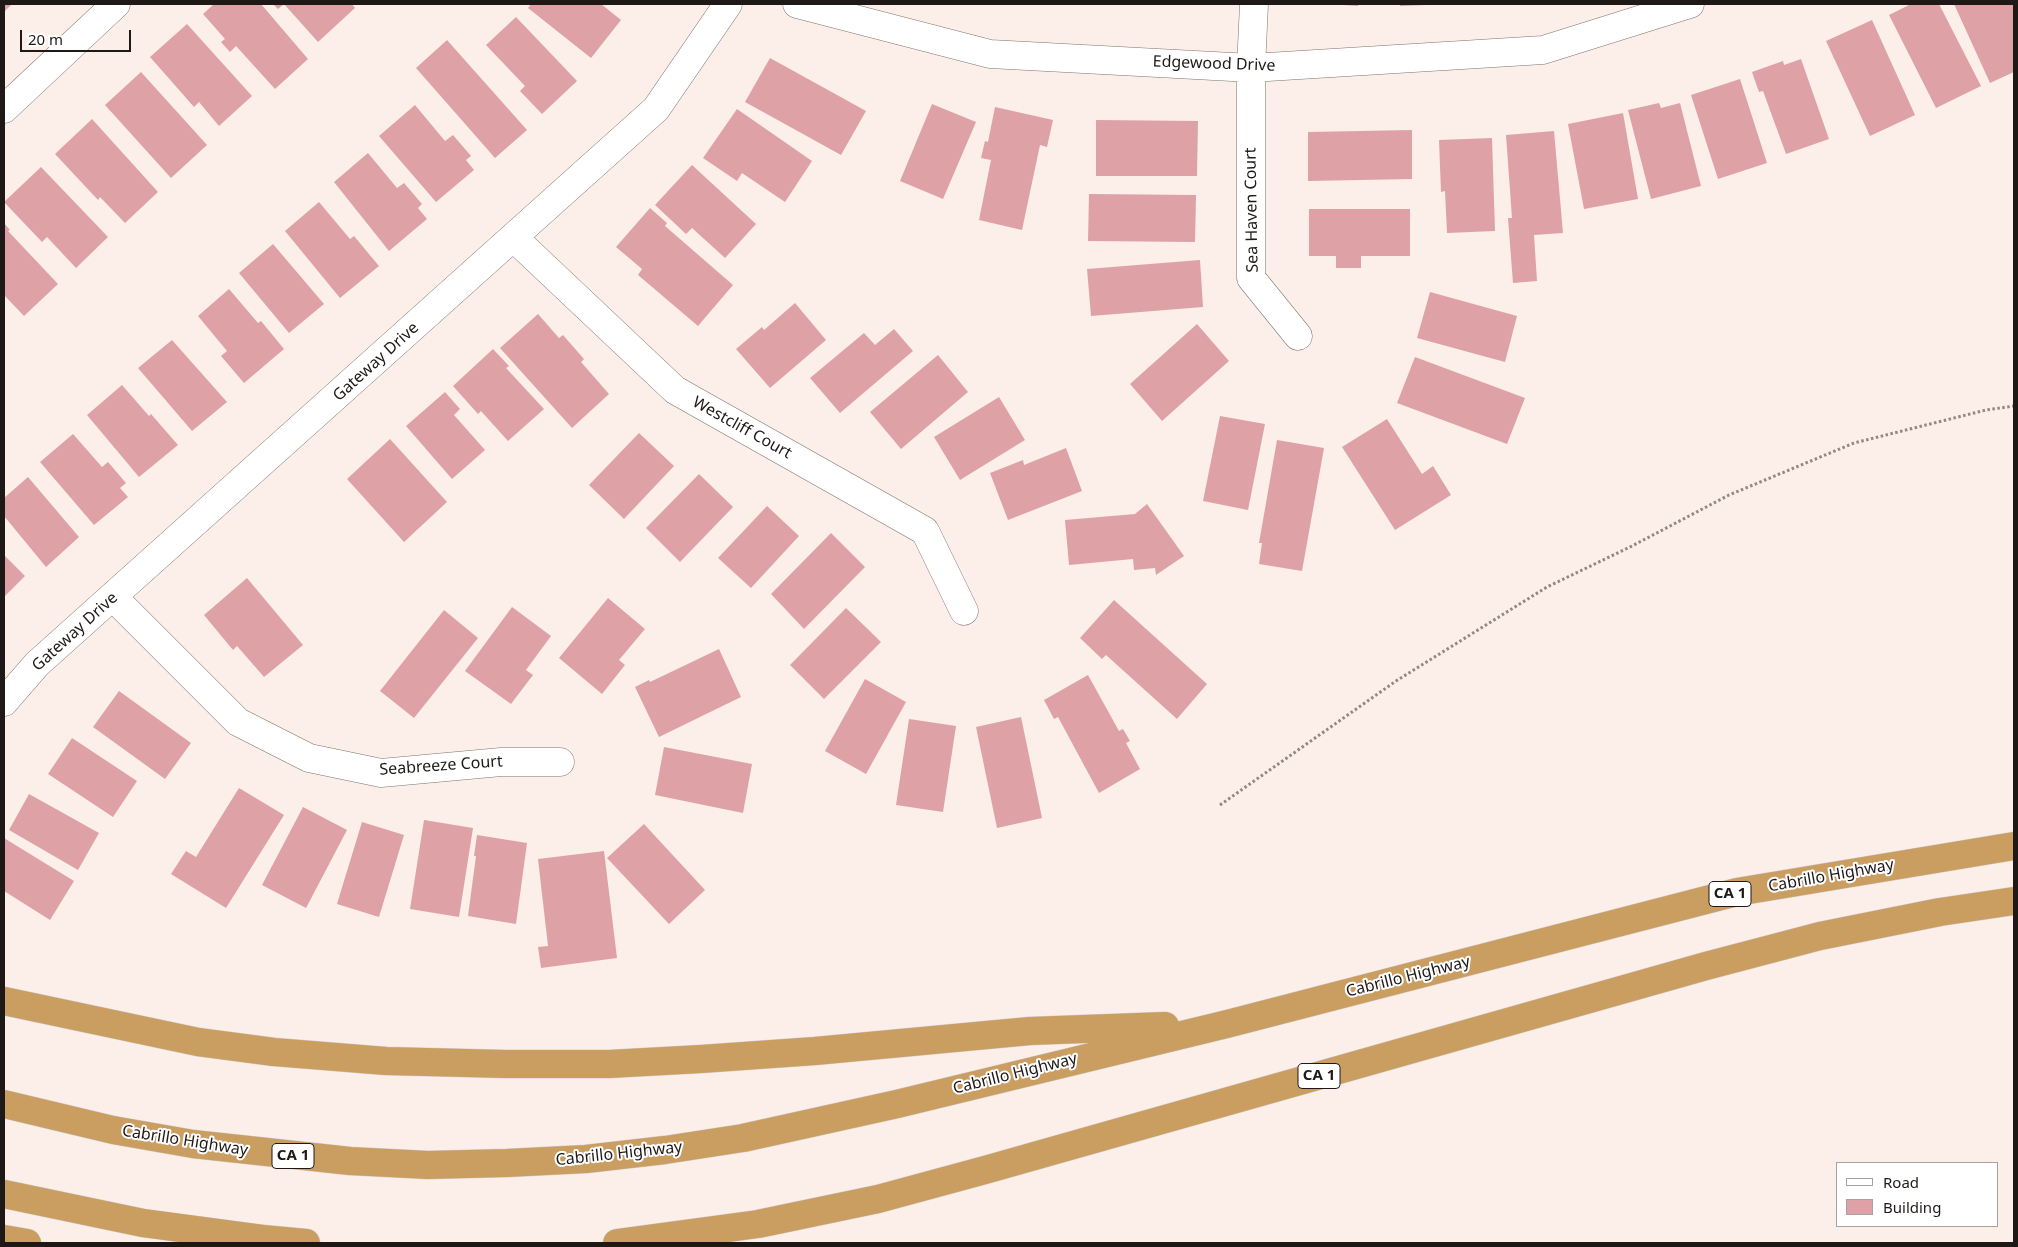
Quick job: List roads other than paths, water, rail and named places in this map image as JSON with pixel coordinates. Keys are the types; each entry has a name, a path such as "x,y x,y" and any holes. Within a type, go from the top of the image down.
{"highway":[{"name":"Cabrillo Highway","path":"4,1104 104,1128 184,1142 272,1154 340,1160 428,1164 586,1159 743,1138 879,1108 1227,1024 1737,892 2014,846"},
{"name":"CA 1","path":"619,1243 758,1224 878,1198 985,1170 1820,936 1940,912 2014,901"},
{"path":"4,985 198,1042"},
{"path":"4,1001 198,1042 274,1052 386,1061 506,1064 609,1064 815,1052 1030,1031 1227,1024"},
{"path":"4,1194 143,1223 306,1243"},
{"path":"4,1239 27,1243"}],"street":[{"path":"4,109 116,4"},
{"name":"Gateway Drive","path":"4,702 37,664 114,597 656,109 728,4"},
{"name":"Edgewood Drive","path":"797,4 990,54 1252,68 1543,50 1690,4"},
{"name":"Sea Haven Court","path":"1254,4 1251,278 1298,336"},
{"name":"Westcliff Court","path":"514,238 675,390 925,531 964,611"},
{"name":"Seabreeze Court","path":"114,597 238,722 309,758 381,773 501,762 560,762"}]}
